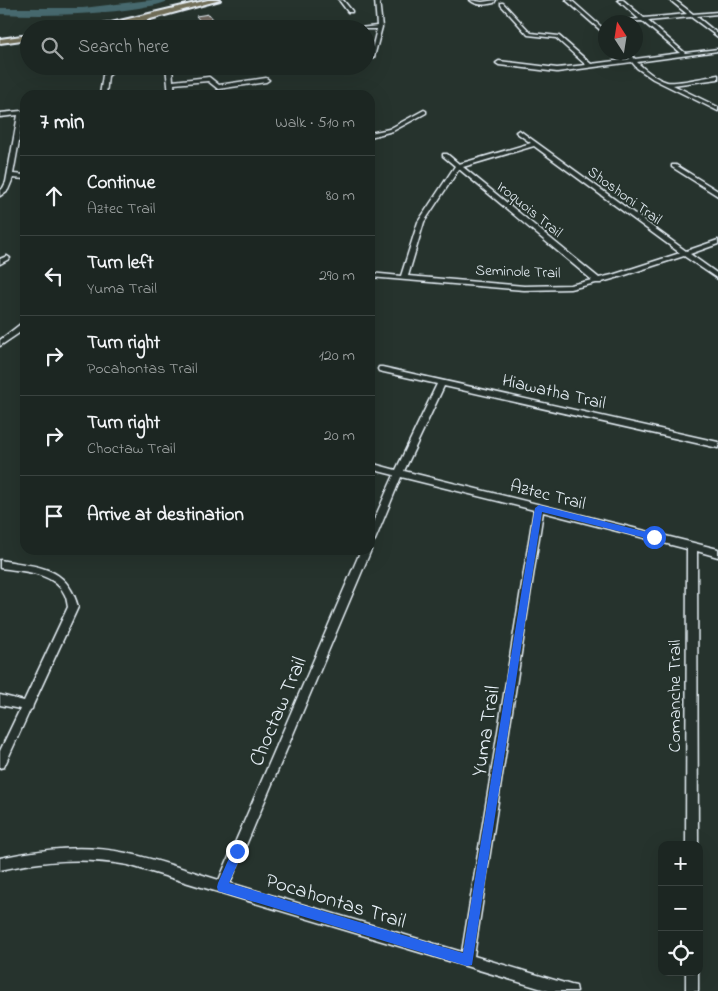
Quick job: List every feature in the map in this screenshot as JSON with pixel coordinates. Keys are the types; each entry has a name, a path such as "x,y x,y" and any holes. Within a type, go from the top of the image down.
{"main road":[{"path":"138,20 216,0"},
{"path":"0,41 20,38"}],"street":[{"path":"341,0 350,11"},
{"path":"375,45 380,27 377,0"},
{"path":"472,0 481,4 494,0"},
{"path":"568,0 598,27"},
{"path":"620,0 684,54"},
{"path":"672,0 718,36"},
{"path":"503,4 530,34 557,36 590,66"},
{"path":"644,20 718,13"},
{"path":"375,27 380,27"},
{"path":"643,59 718,50"},
{"path":"499,63 550,70 634,60 639,67 668,84 718,109"},
{"path":"104,90 106,75"},
{"path":"171,75 172,90"},
{"path":"668,84 718,77"},
{"path":"171,83 209,79 218,87 266,80"},
{"path":"375,134 391,130 424,112"},
{"path":"0,115 20,113"},
{"path":"0,194 6,190 11,176 20,119"},
{"name":"Shoshoni Trail","path":"519,132 718,277"},
{"path":"404,278 421,222 458,166 535,144"},
{"name":"Iroquois Trail","path":"445,155 599,282"},
{"path":"674,166 718,194"},
{"path":"11,176 20,176"},
{"name":"Seminole Trail","path":"375,275 551,288 599,282 718,242"},
{"path":"0,262 8,258"},
{"path":"0,344 20,329"},
{"name":"Hiawatha Trail","path":"382,369 718,445"},
{"path":"375,528 442,382"},
{"name":"Aztec Trail","path":"375,467 718,553"},
{"name":"Yuma Trail","path":"467,960 539,508"},
{"name":"Comanche Trail","path":"692,547 692,841"},
{"name":"Choctaw Trail","path":"222,887 364,555"},
{"path":"0,564 42,572 66,585 72,595 73,606 0,763"},
{"path":"0,700 28,706"},
{"name":"Pocahontas Trail","path":"0,864 35,856 84,852 128,859 571,991"},
{"path":"692,976 692,991"}],"building":[{"path":"209,14 214,20 199,20 196,16"}],"waterway":[{"path":"0,11 103,10 164,0"}],"route":[{"path":"237,851 222,887 467,960 539,508 654,537"}]}
